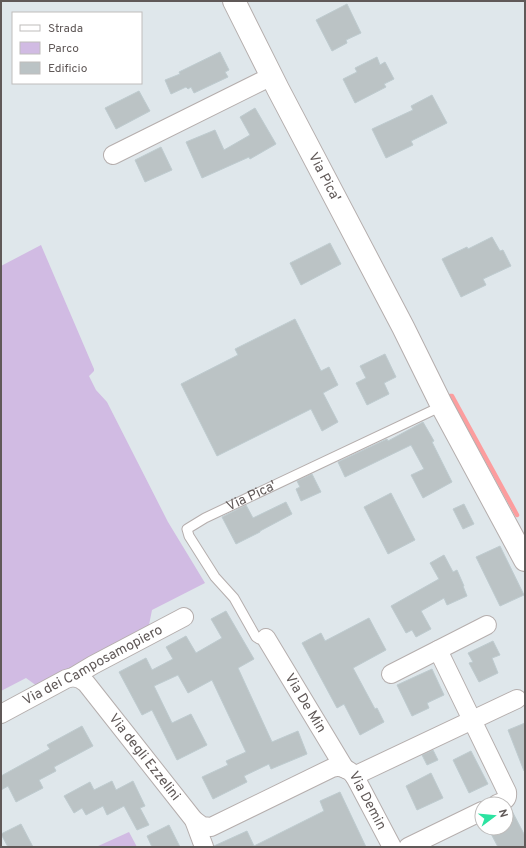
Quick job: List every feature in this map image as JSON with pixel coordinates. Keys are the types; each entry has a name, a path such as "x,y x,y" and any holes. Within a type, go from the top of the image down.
{"street":[{"name":"Via Pica'","path":"234,1 403,327 442,406 525,560"},
{"path":"113,155 272,76"},
{"name":"Via dei Camposamopiero","path":"1,714 184,617"},
{"path":"391,674 487,626"},
{"name":"Via De Min","path":"266,638 344,771"},
{"path":"438,650 508,792 508,796"},
{"name":"Via degli Ezzelini","path":"73,677 86,683 194,820 204,847"},
{"path":"194,820 202,826 211,827 344,771 472,720 517,699"},
{"name":"Via Demin","path":"344,771 392,847"},
{"path":"408,847 474,815"}],"lane":[{"name":"Via Pica'","path":"266,638 256,637 234,598 214,577 189,536 187,529 205,518 442,406"}],"green space":[{"path":"41,245 94,369 89,376 96,390 107,402 168,522 205,583 152,610 149,625 37,686 26,678 1,691 1,266"},
{"path":"129,832 137,847 96,847"}],"building":[{"path":"347,4 361,33 346,40 347,43 332,51 316,20"},
{"path":"220,52 229,70 225,72 228,77 194,93 191,87 188,89 186,87 171,94 165,80 180,74 179,72"},
{"path":"377,57 380,65 385,62 394,79 384,84 386,87 355,103 343,79 357,72 355,68"},
{"path":"139,91 150,111 116,129 105,108"},
{"path":"432,95 447,123 411,141 413,145 386,158 372,129 413,110 411,106"},
{"path":"255,108 276,144 250,159 249,157 202,178 186,142 215,130 224,150 250,135 240,117"},
{"path":"161,147 172,170 145,182 135,160"},
{"path":"492,237 500,251 503,250 511,266 483,279 486,285 461,297 442,259 467,247 468,249"},
{"path":"330,243 341,264 301,285 290,263"},
{"path":"295,319 321,371 329,367 338,385 323,393 338,422 322,431 311,409 217,456 181,384 238,355 235,349"},
{"path":"385,354 396,377 384,383 389,394 367,405 356,383 366,378 360,366"},
{"path":"423,422 434,441 432,442 452,482 423,498 411,475 424,469 411,445 345,477 338,462 387,439 388,441"},
{"path":"312,474 321,492 301,501 296,489 300,487 297,481"},
{"path":"391,493 415,540 388,554 364,507"},
{"path":"286,502 292,514 236,544 222,517 246,505 253,518"},
{"path":"464,504 474,524 463,529 453,509"},
{"path":"500,546 524,595 500,606 476,557"},
{"path":"444,555 453,572 457,570 467,596 447,605 444,598 421,611 431,629 416,637 412,630 406,633 391,606 439,579 430,563"},
{"path":"226,611 254,659 238,668 272,742 298,731 307,754 271,769 269,764 244,776 247,782 213,799 202,777 228,765 226,761 246,752 212,680 188,693 178,675 154,686 172,723 191,714 207,745 177,760 152,710 142,715 119,672 146,658 152,670 173,659 166,647 186,636 196,653 222,638 211,619"},
{"path":"369,618 386,650 353,668 375,709 377,708 384,722 360,735 344,704 337,708 302,643 321,633 325,641"},
{"path":"493,641 500,655 492,658 498,673 479,682 469,663 473,662 468,653"},
{"path":"432,669 444,695 427,703 429,708 412,716 397,685"},
{"path":"525,723 525,771 524,771 508,730"},
{"path":"82,726 93,746 54,767 56,771 39,780 43,788 16,802 8,786 1,790 1,776 50,749 47,745"},
{"path":"433,750 438,760 427,765 422,755"},
{"path":"471,751 488,784 469,793 453,760"},
{"path":"431,773 443,798 417,810 406,786"},
{"path":"112,781 116,790 133,781 145,806 140,808 149,825 137,830 124,806 107,815 103,806 86,815 82,808 74,813 64,796 90,782 94,790"},
{"path":"340,792 366,847 214,847 247,831 254,846 324,811 320,801"},
{"path":"514,815 525,836 525,847 498,847 492,836 514,836"},
{"path":"21,824 33,847 8,847 1,834"},
{"path":"169,825 180,847 152,847 147,836"}],"waterway":[{"path":"450,396 452,396 517,515"}]}
